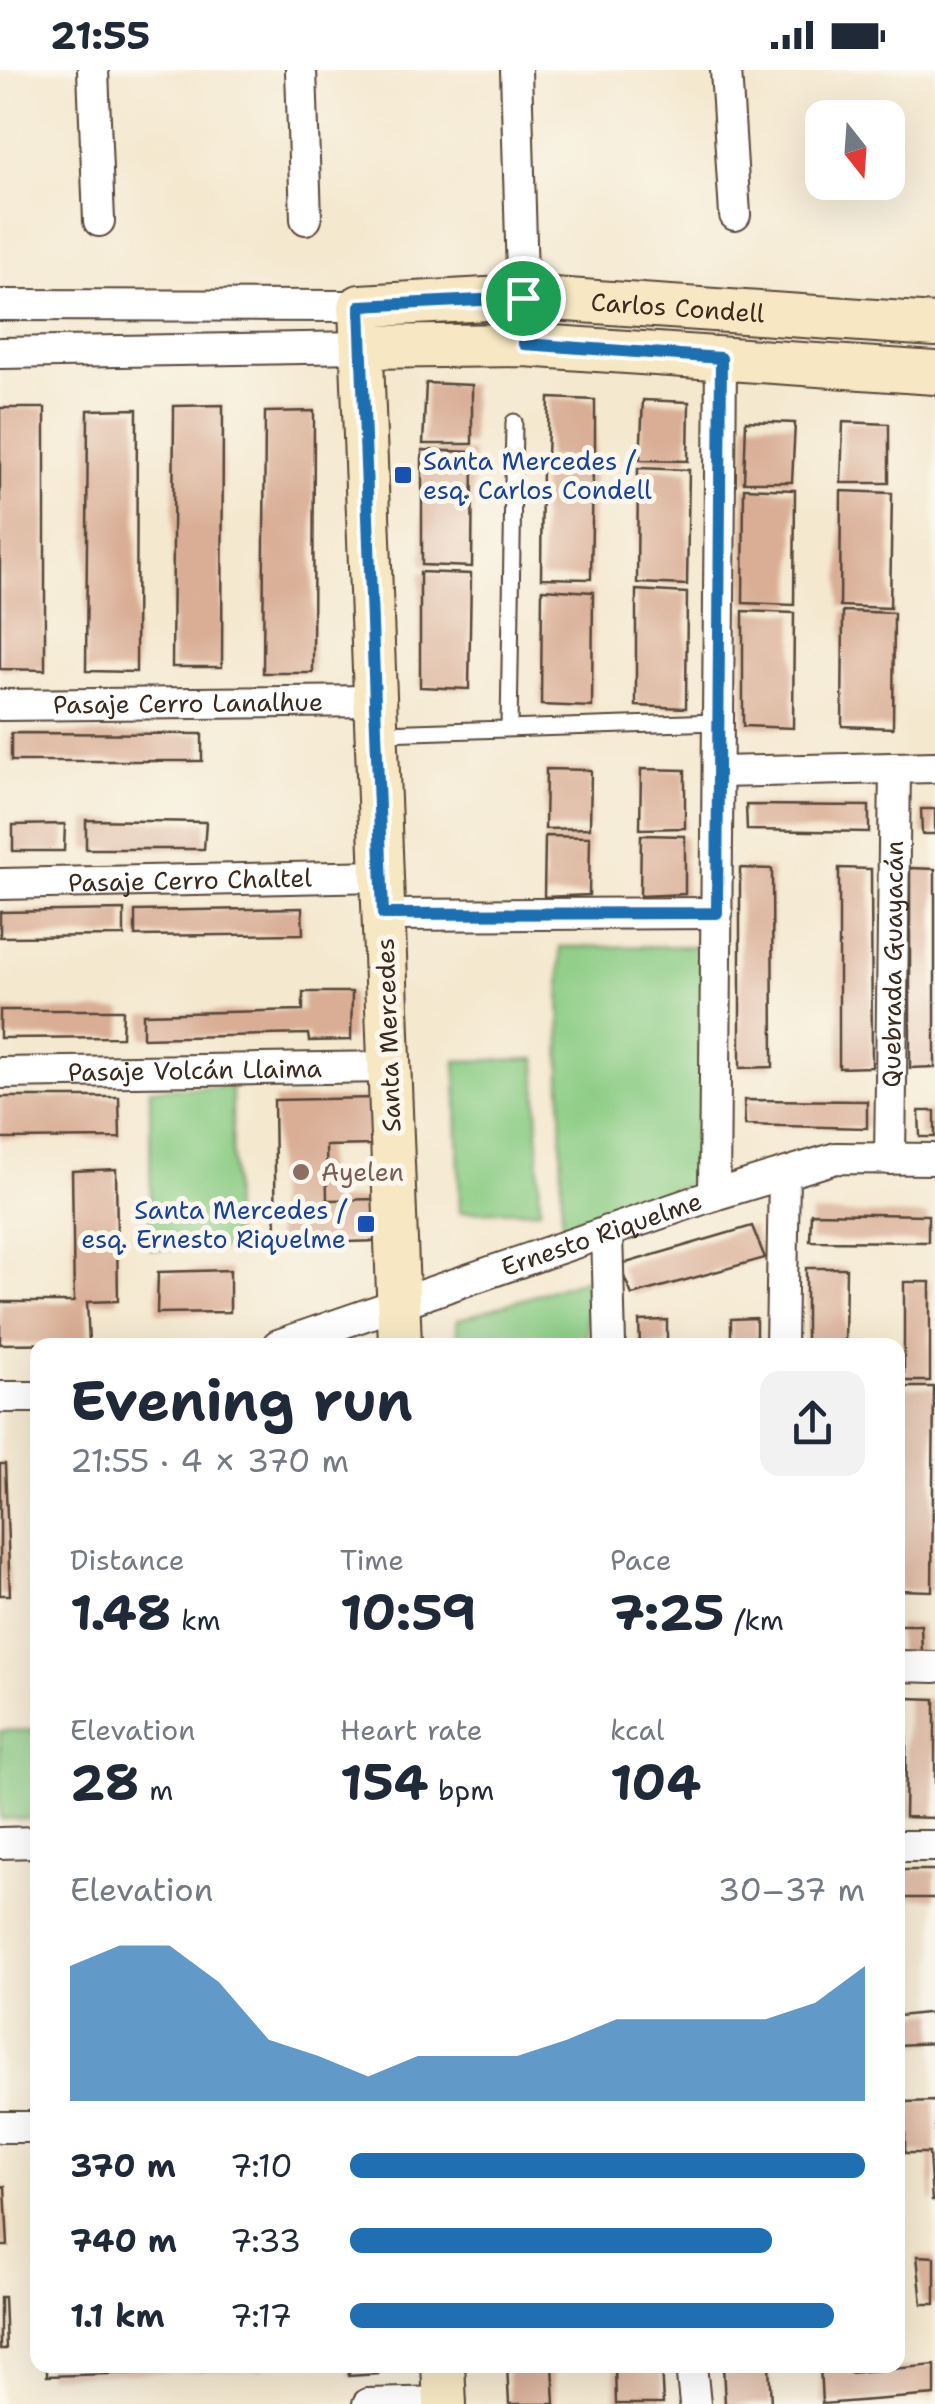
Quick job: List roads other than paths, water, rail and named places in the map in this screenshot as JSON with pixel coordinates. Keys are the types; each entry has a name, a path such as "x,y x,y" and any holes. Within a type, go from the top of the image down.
{"street":[{"path":"93,70 99,221"},
{"path":"301,70 306,219"},
{"path":"516,70 524,344"},
{"path":"726,70 735,215"},
{"name":"Carlos Condell","path":"0,354 361,327 523,298 935,325"},
{"name":"Carlos Condell","path":"0,305 361,327 524,344 935,373"},
{"name":"Santa Mercedes","path":"361,327 400,1338"},
{"path":"714,1195 721,358"},
{"name":"Pasaje Cerro Lanalhue","path":"0,705 376,717"},
{"path":"718,772 935,767"},
{"name":"Quebrada Guayacán","path":"890,1159 895,768"},
{"name":"Pasaje Cerro Chaltel","path":"0,884 382,895 717,913"},
{"name":"Pasaje Volcán Llaima","path":"0,1072 389,1067"},
{"name":"Ernesto Riquelme","path":"298,1338 714,1195 836,1158 935,1159"},
{"path":"781,1338 784,1174"},
{"path":"607,1231 610,1338"},
{"path":"0,1398 30,1397"},
{"path":"905,1666 935,1667"},
{"path":"0,1844 30,1842"},
{"path":"905,1846 935,1846"},
{"path":"0,2126 30,2126"},
{"path":"692,2373 695,2404"},
{"path":"368,2404 444,2390"}],"lane":[{"path":"509,728 514,422"},
{"path":"376,717 509,728 718,722"}],"place":[{"name":"Santa Mercedes / esq. Carlos Condell","path":"403,475"},
{"name":"Ayelen","path":"301,1172"},
{"name":"Santa Mercedes / esq. Ernesto Riquelme","path":"366,1224"}]}
